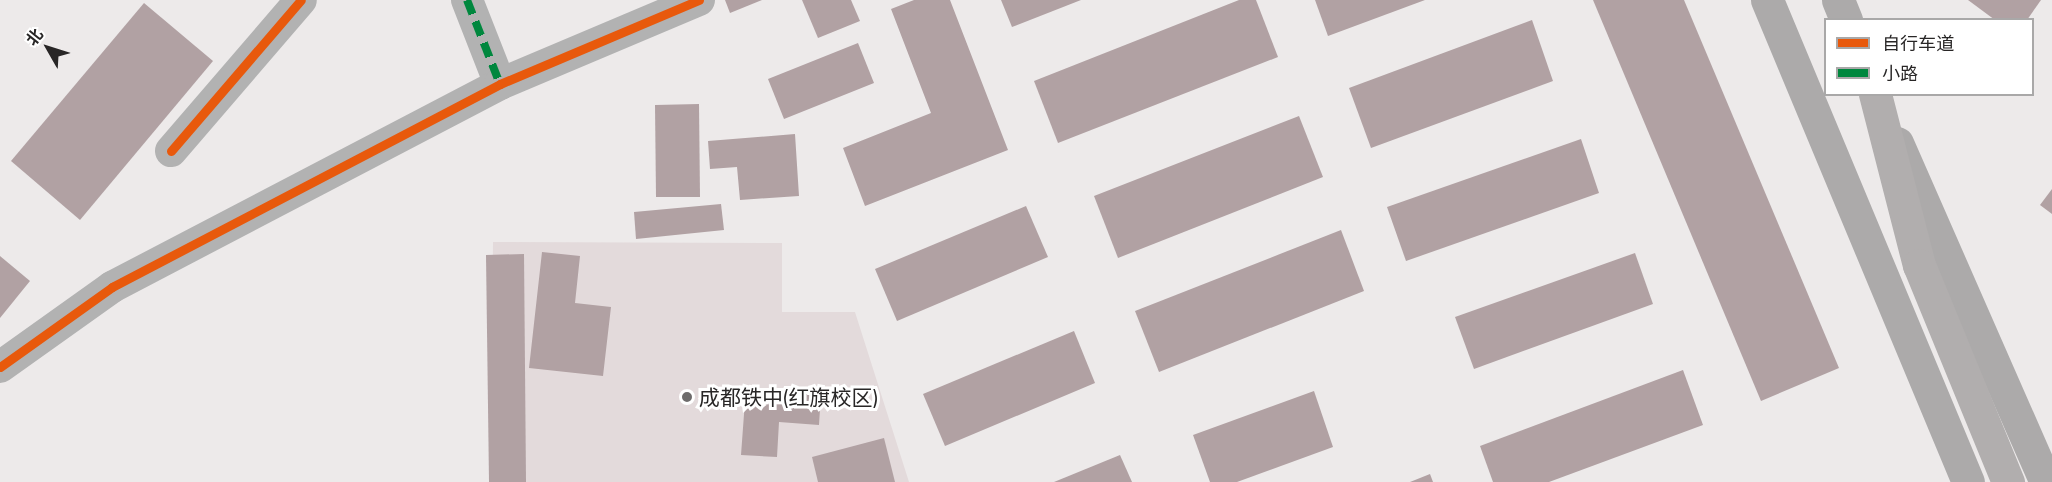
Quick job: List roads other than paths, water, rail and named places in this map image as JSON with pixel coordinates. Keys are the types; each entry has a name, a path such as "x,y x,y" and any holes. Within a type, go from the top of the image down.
{"highway":[{"path":"1877,96 1919,265 2008,482"}],"main road":[{"path":"1767,0 1968,482"},
{"path":"1838,0 1845,18"},
{"path":"1877,96 2046,482"}],"street":[{"path":"171,151 301,0"},
{"path":"467,0 500,84"},
{"path":"0,367 112,287 500,84 699,0"}],"place":[{"name":"成都铁中(红旗校区)","path":"687,397"}]}
